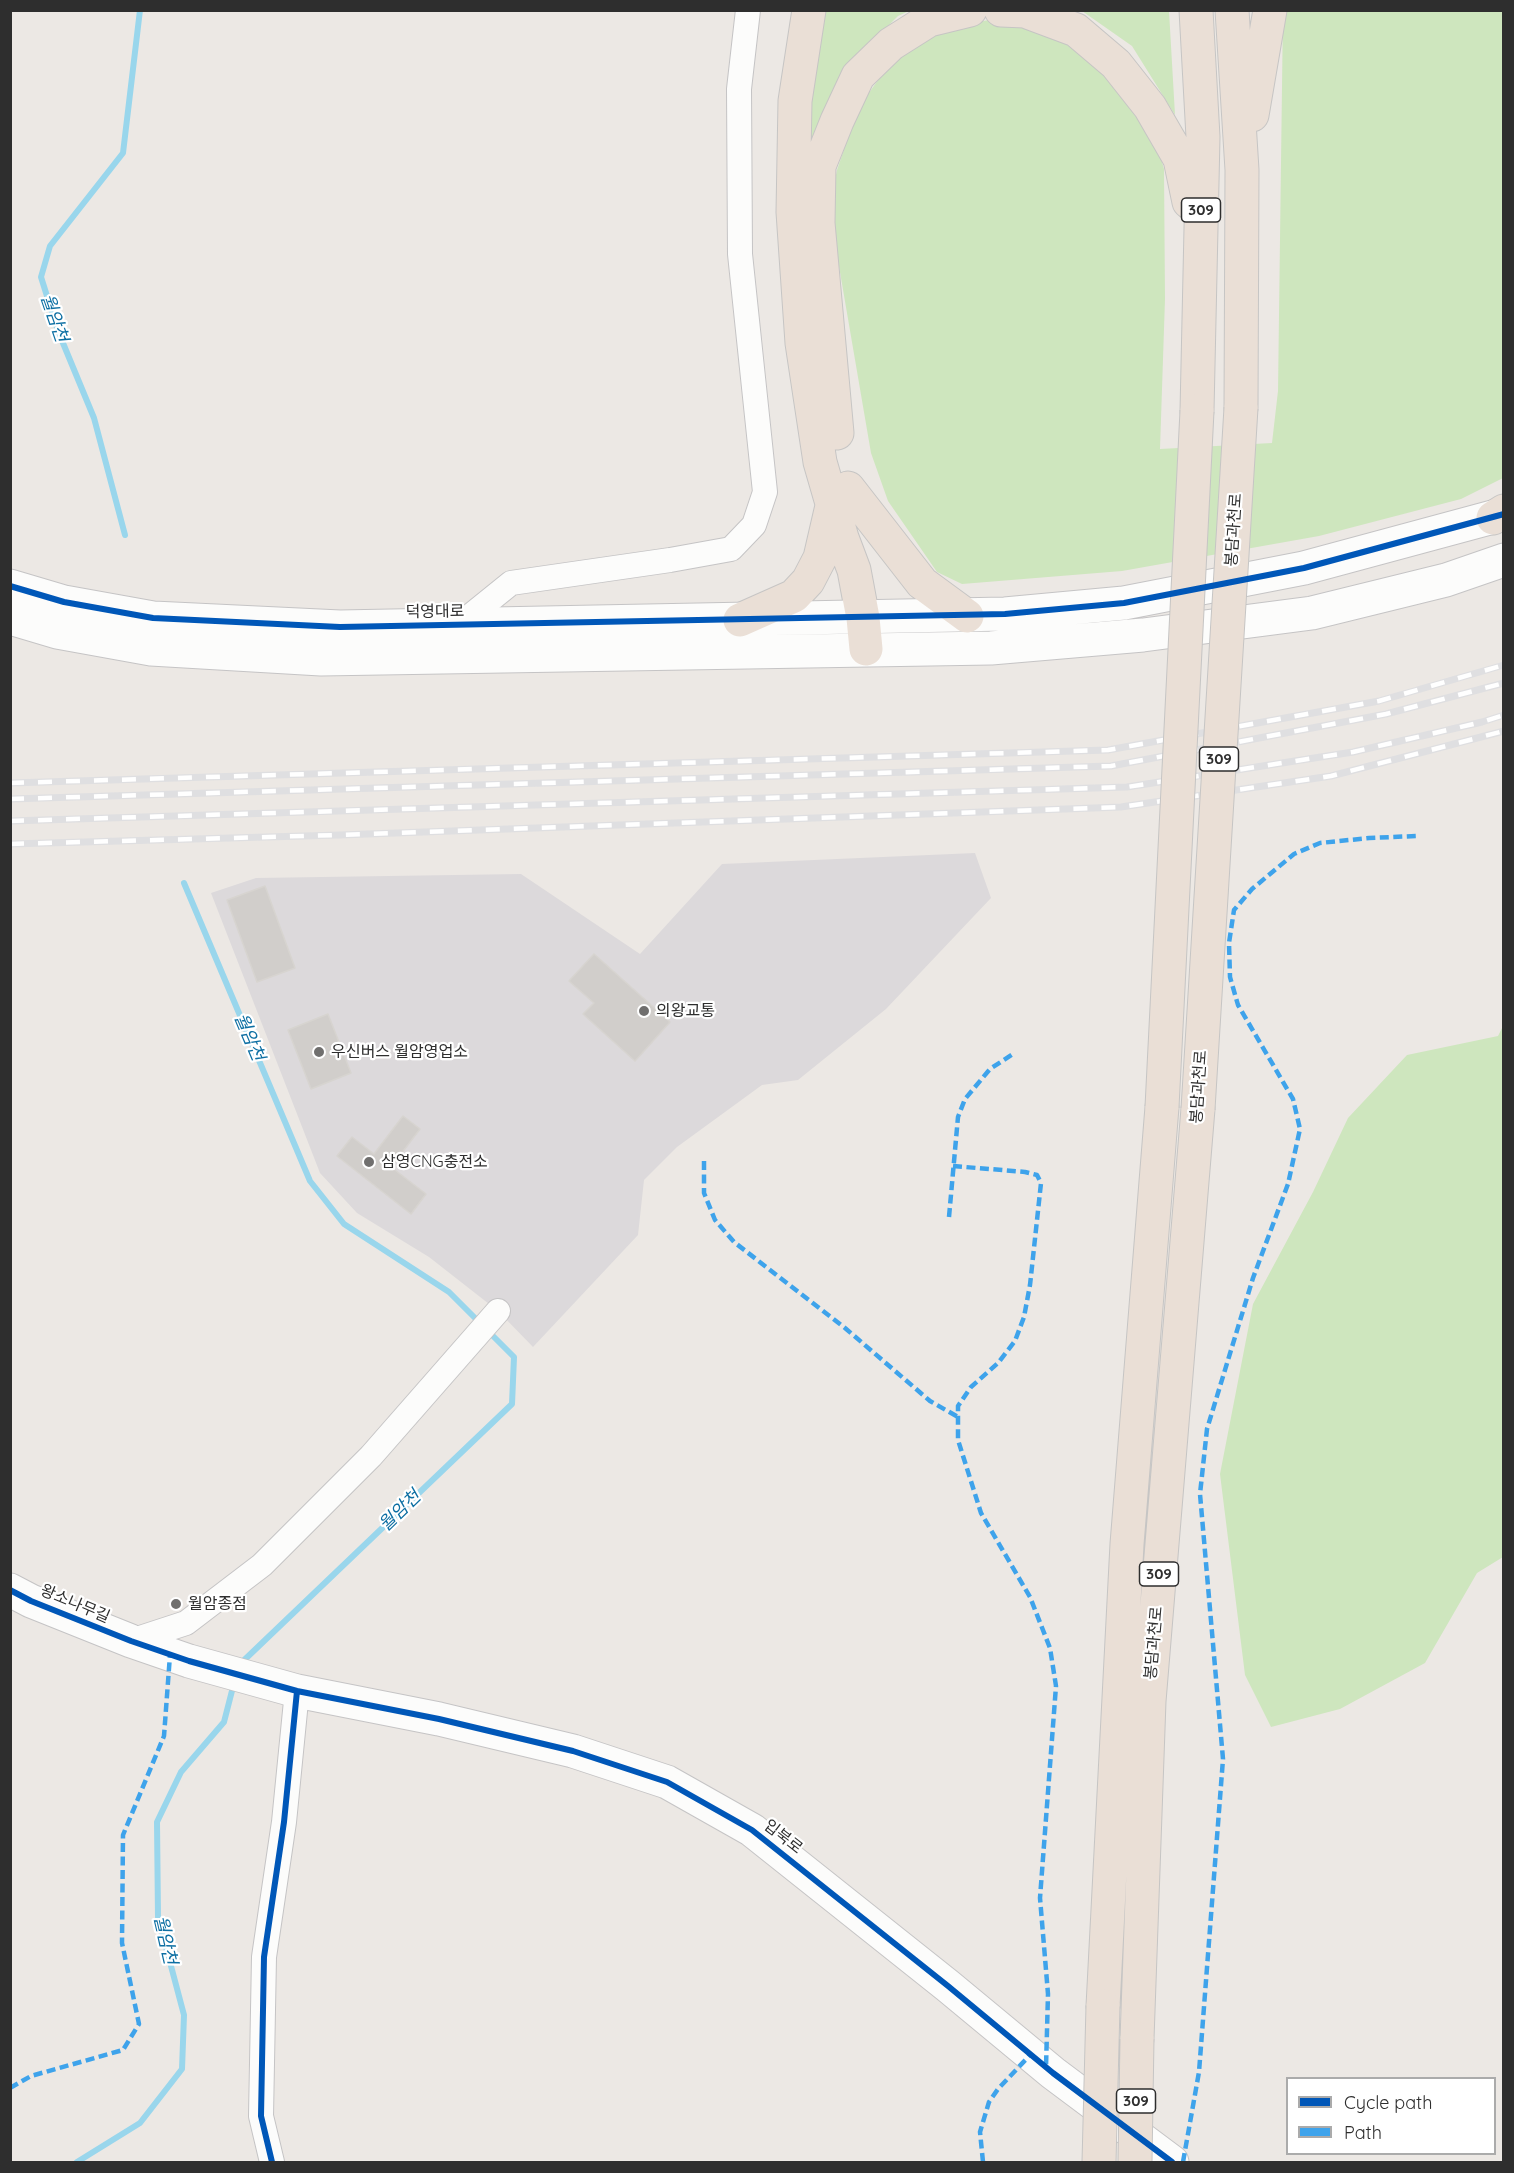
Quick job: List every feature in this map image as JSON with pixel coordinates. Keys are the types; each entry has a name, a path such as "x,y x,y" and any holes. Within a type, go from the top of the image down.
{"highway":[{"path":"809,10 795,101 793,212 802,343 820,462 858,533 854,570 864,633"},
{"path":"740,620 794,597 808,581 820,558 840,496 837,430 818,223 819,166 858,76 891,44 929,20 970,10"},
{"path":"1001,10 1025,11 1076,30 1116,64 1150,107 1180,159 1200,255"},
{"name":"봉담과천로","path":"1099,2163 1103,2006 1128,1544 1162,1107 1197,411 1203,137 1196,10"},
{"name":"봉담과천로","path":"1135,2163 1149,1701 1198,1109 1241,408 1242,170 1232,10"},
{"path":"1242,170 1270,10"},
{"path":"840,496 895,551 922,583 967,616"}],"street":[{"path":"459,625 511,583 731,549 754,525 765,492 740,254 739,89 748,10"},
{"path":"10,618 57,632 152,649 321,659 864,633 967,616 1124,603 1304,568 1500,514"},
{"path":"864,633 991,648 1143,635 1312,613 1446,580 1503,560"},
{"name":"덕영대로","path":"10,586 64,602 153,618 340,627 740,620 864,633"},
{"path":"131,1641 186,1623 262,1565 371,1456 498,1311"},
{"name":"왕소나무길","path":"18,1600 189,1661"},
{"name":"입북로","path":"189,1661 284,1687 439,1719 573,1751 667,1782 752,1830 1053,2073 1172,2163"},
{"path":"272,2163 261,2116 264,1957 284,1822 284,1687"}],"shaded area":[{"path":"975,853 991,898 886,1009 798,1080 762,1085 677,1147 644,1180 638,1235 533,1347 498,1311 429,1257 357,1213 320,1173 211,893 256,878 521,874 640,954 722,864"}],"green space":[{"path":"823,11 909,11 898,16 857,57 806,172 814,44"},
{"path":"1082,11 1169,11 1175,115 1132,46"},
{"path":"1283,11 1503,11 1503,478 1461,499 1319,536 1122,571 962,584 937,572 888,501 871,453 829,208 837,170 858,108 886,69 912,45 943,29 1004,17 1089,51 1148,115 1164,169 1165,299 1160,449 1272,443 1278,391"},
{"path":"1503,1026 1503,1557 1477,1573 1425,1663 1340,1709 1271,1727 1245,1675 1220,1474 1253,1304 1313,1192 1348,1118 1407,1055 1498,1036"}],"building":[{"path":"265,886 295,968 257,982 227,900"},
{"path":"594,954 670,1022 635,1061 583,1014 594,1003 569,981"},
{"name":"우신버스 월암영업소","path":"328,1014 351,1073 311,1089 288,1030"},
{"name":"삼영CNG충전소","path":"403,1116 420,1129 391,1167 426,1194 411,1214 337,1156 352,1137 374,1154"}],"waterway":[{"name":"월암천","path":"125,535 94,418 58,331 41,277 50,246 123,153 140,10"},
{"name":"월암천","path":"184,883 310,1181 344,1224 449,1292 481,1324"},
{"name":"월암천","path":"239,1665 512,1404 514,1357 488,1331"},
{"name":"월암천","path":"77,2162 140,2123 182,2069 184,2015 158,1917 157,1822 181,1772 224,1722 234,1683"}],"railway":[{"path":"10,783 1108,750 1379,701 1504,665"},
{"path":"10,799 1111,766 1386,714 1504,683"},
{"path":"10,821 1127,787 1353,752 1504,715"},
{"path":"10,844 340,835 1121,807 1331,776 1504,731"}],"marked path":[{"path":"1183,2162 1199,2072 1223,1759 1200,1494 1207,1429 1253,1278 1288,1184 1300,1129 1293,1099 1238,1005 1230,977 1229,943 1234,910 1252,889 1294,854 1320,843 1417,836"},
{"path":"949,1217 958,1117 965,1099 990,1069 1013,1054"},
{"path":"704,1161 704,1193 715,1220 734,1242 845,1328 930,1401 958,1417"},
{"path":"953,1166 1025,1172 1037,1175 1041,1183 1030,1285 1024,1317 1015,1341 998,1363 971,1387 958,1406 958,1440 981,1513 1030,1597 1050,1648 1056,1686 1040,1898 1048,1994 1046,2067"},
{"path":"10,2088 31,2076 123,2050 139,2024 122,1943 123,1835 164,1736 170,1655"},
{"path":"983,2162 980,2132 989,2102 1031,2054"}],"cycle path":[{"path":"10,586 64,602 153,618 340,627 1005,614 1124,603 1304,568 1504,514"},
{"path":"10,1590 31,1601 131,1641 189,1661 297,1691 439,1719 573,1751 667,1782 752,1830 1053,2073 1172,2162"},
{"path":"272,2162 261,2116 264,1957 284,1822 297,1691"}],"place":[{"name":"의왕교통","path":"644,1011"},
{"name":"우신버스 월암영업소","path":"319,1052"},
{"name":"삼영CNG충전소","path":"369,1162"},
{"name":"월암종점","path":"176,1604"}]}
